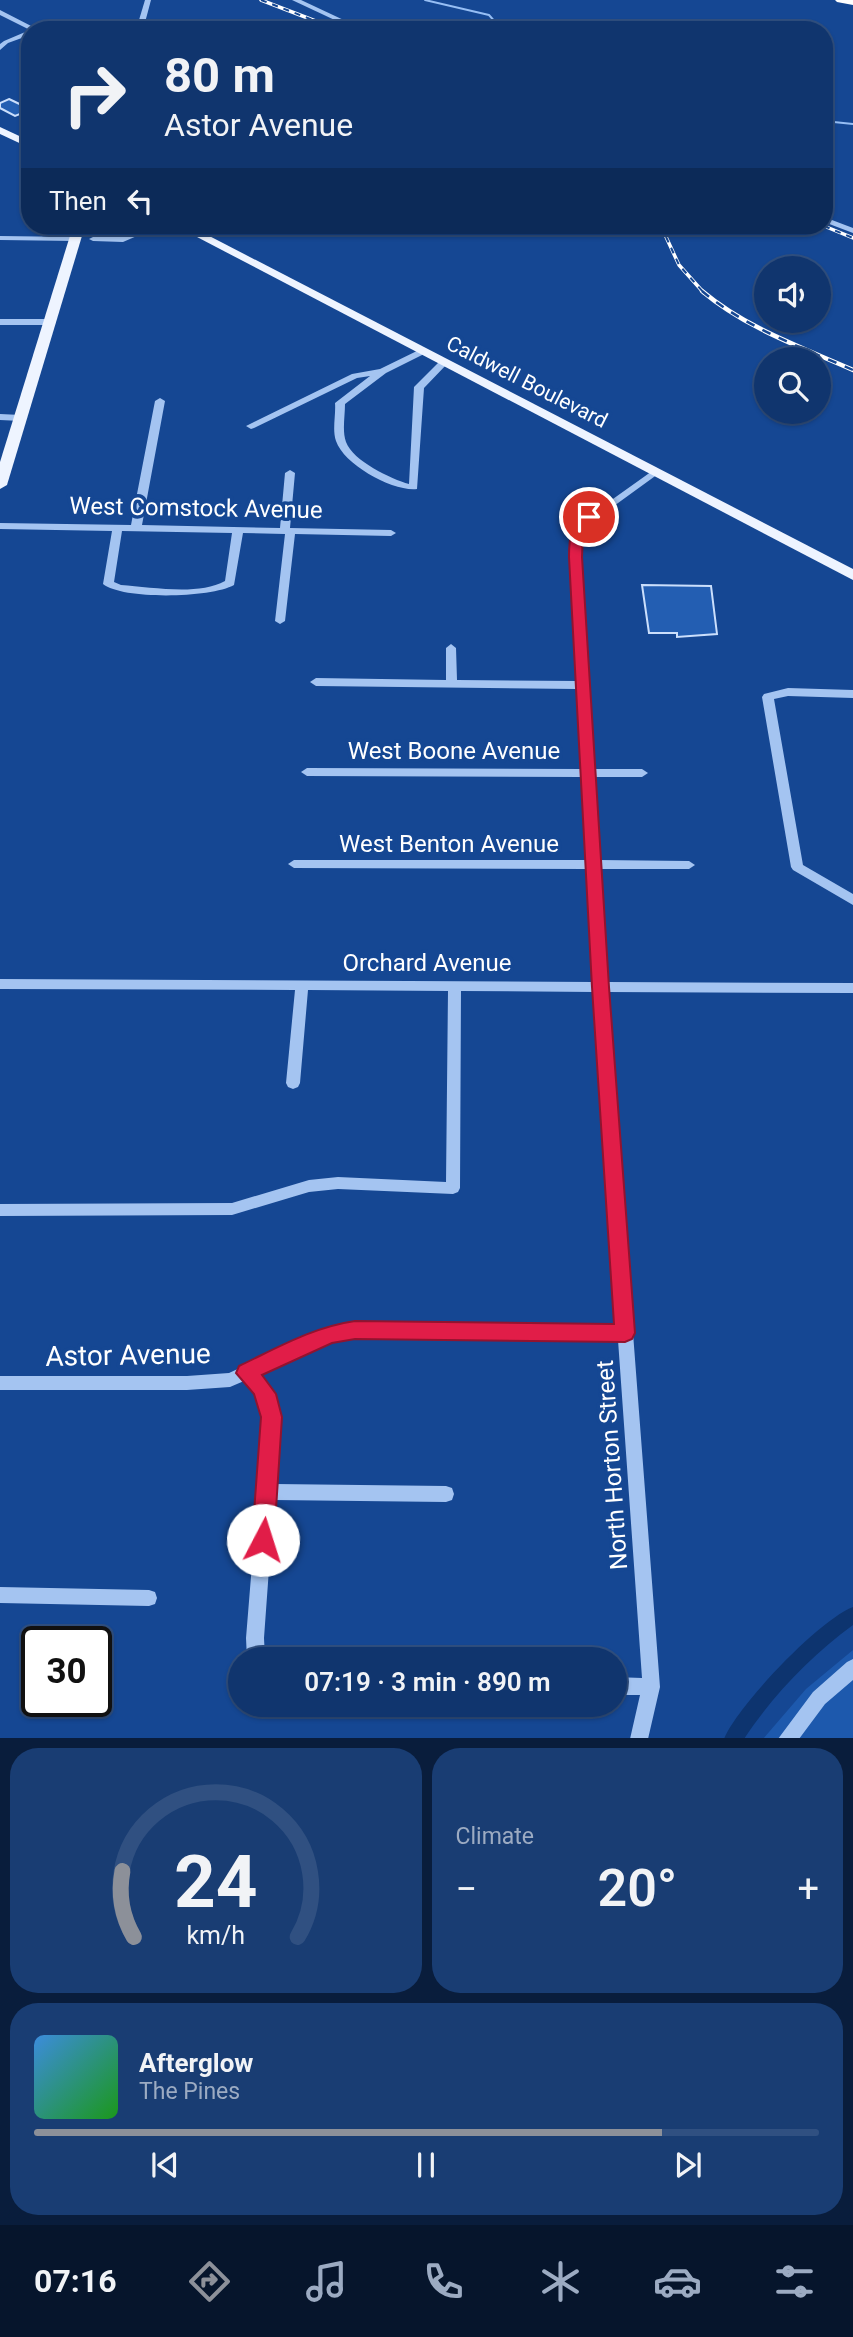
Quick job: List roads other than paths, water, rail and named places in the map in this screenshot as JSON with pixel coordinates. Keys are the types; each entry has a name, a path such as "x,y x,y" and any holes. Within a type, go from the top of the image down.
{"highway":[{"path":"841,0 853,2"}],"main road":[{"path":"0,130 21,140"},
{"path":"0,485 76,235"},
{"name":"Caldwell Boulevard","path":"199,235 853,575"}],"street":[{"path":"142,21 148,0"},
{"path":"295,0 342,21"},
{"path":"0,12 21,23"},
{"path":"0,48 6,42 21,36"},
{"path":"833,223 853,231"},
{"path":"0,238 38,235"},
{"path":"93,239 123,240 135,235"},
{"path":"0,322 49,322"},
{"path":"423,351 383,370 340,403 341,442 354,458 387,480 406,488 414,487 419,387 444,362"},
{"path":"251,426 355,376 383,370"},
{"path":"136,528 160,401"},
{"path":"0,418 21,418"},
{"name":"North Horton Street","path":"639,1738 651,1687 600,987 575,548 576,533 589,517 655,472"},
{"path":"280,621 290,474"},
{"name":"West Comstock Avenue","path":"0,526 391,533"},
{"path":"117,528 108,584 112,587 194,591 217,590 230,583 238,530"},
{"path":"451,648 452,684"},
{"path":"316,682 582,685"},
{"path":"853,694 788,692 768,697 797,867 853,900"},
{"name":"West Boone Avenue","path":"307,772 642,773"},
{"name":"West Benton Avenue","path":"294,864 689,865"},
{"name":"Orchard Avenue","path":"0,984 853,988"},
{"path":"293,1083 302,985"},
{"path":"0,1210 232,1209 309,1186 338,1183 453,1188 455,986"},
{"name":"Astor Avenue","path":"0,1383 230,1380 309,1343 332,1334 355,1330 625,1333"},
{"path":"246,1373 261,1387 269,1401 272,1417 255,1647"},
{"path":"267,1492 446,1494"},
{"path":"0,1595 149,1598"},
{"path":"787,1738 819,1698 853,1668"},
{"path":"627,1686 651,1687"}],"waterway":[{"path":"425,0 489,15 494,21"},
{"path":"833,122 853,124"},
{"path":"734,1738 788,1672 823,1638 853,1615"}],"railway":[{"path":"261,0 316,21"},
{"path":"833,230 853,238"},
{"path":"665,235 679,265 703,292"},
{"path":"703,292 755,326 853,370"}]}
